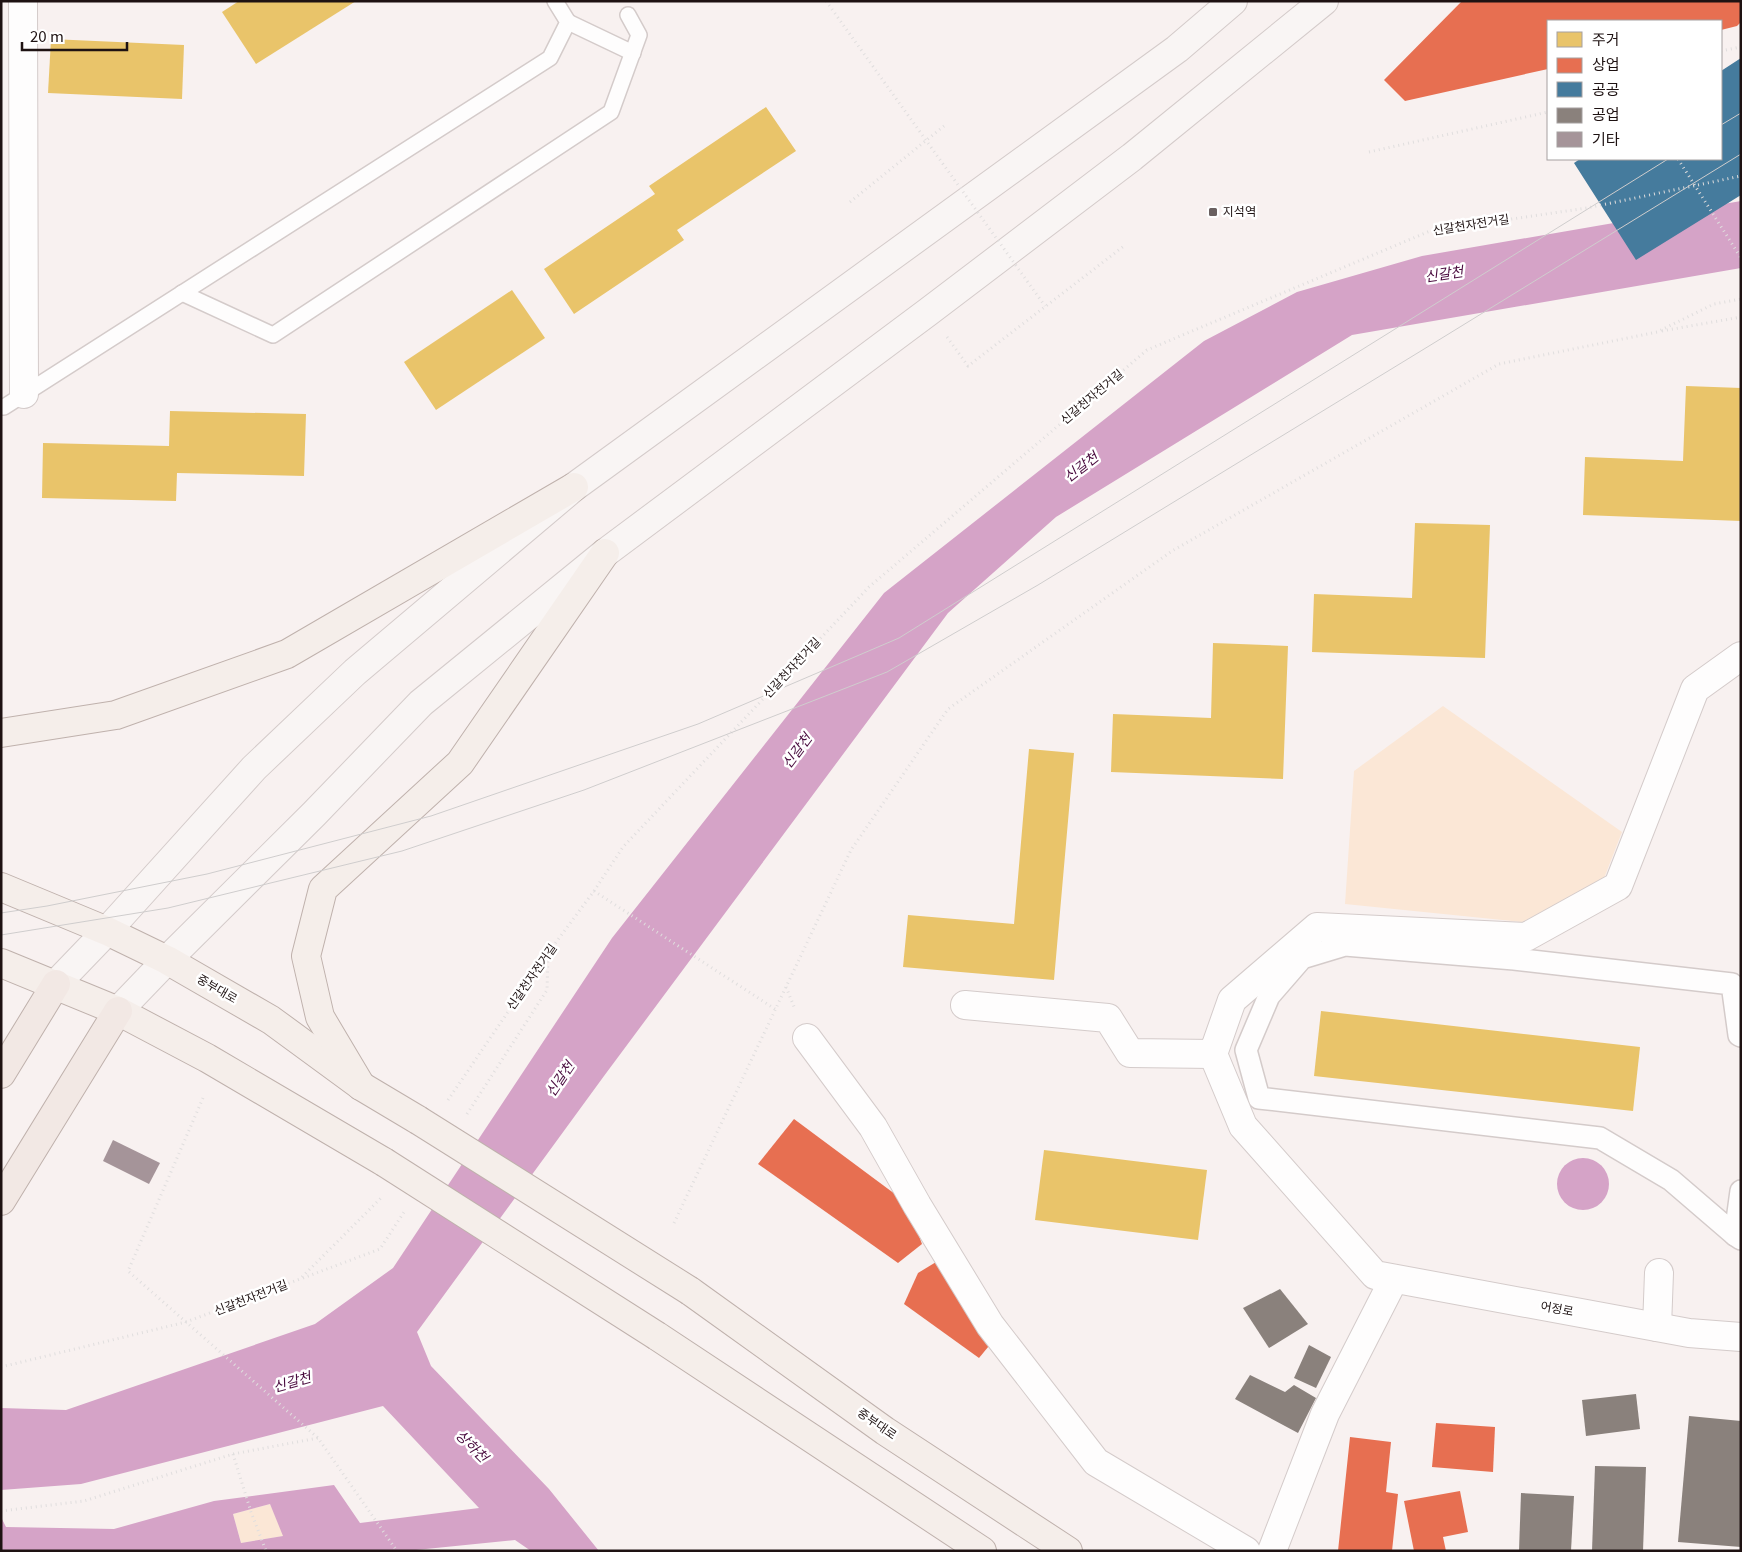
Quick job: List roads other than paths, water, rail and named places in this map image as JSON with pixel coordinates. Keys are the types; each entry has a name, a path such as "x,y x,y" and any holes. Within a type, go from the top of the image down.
{"highway":[{"path":"7,1064 56,984"},
{"path":"1,1201 118,1011"}],"main road":[{"path":"56,984 107,932 181,847 261,761 355,672 574,487 1177,49 1233,1"},
{"path":"118,1011 422,703 605,553 1124,163 1324,1"},
{"path":"1,734 116,715 287,654 574,487"},
{"path":"361,1086 320,1017 306,956 323,889 460,764 605,553"},
{"name":"중부대로","path":"1,886 167,960 271,1020 361,1086 690,1291 885,1431 1068,1551"},
{"path":"1,963 118,1011 207,1058 384,1162 657,1336 982,1551"}],"street":[{"path":"12,400 23,1"},
{"path":"1272,1551 1325,1414 1384,1277 1243,1126 1213,1054 1232,1000 1317,927 1526,938 1618,886 1695,689 1741,656"},
{"path":"1738,1237 1671,1180 1600,1131 1259,1098 1246,1050 1269,996 1302,958 1345,945 1514,959 1732,984 1739,1035 1741,1036"},
{"path":"965,1005 1108,1018 1130,1053 1213,1054"},
{"path":"807,1038 873,1127 917,1205 990,1325 1096,1462 1246,1551"},
{"path":"1738,1237 1741,1191"},
{"path":"1657,1327 1659,1273"},
{"name":"어정로","path":"1384,1277 1657,1327 1741,1337"}],"lane":[{"path":"555,1 568,22 633,53"},
{"path":"182,293 273,335 611,112 639,34 628,15"},
{"path":"12,400 550,58 568,22"}],"water":[{"path":"1741,201 1741,268 1352,335 1056,517 948,613 604,1076 417,1332 431,1366 549,1489 599,1551 531,1551 515,1540 406,1551 1,1551 1,1517 6,1527 114,1529 214,1501 334,1485 360,1523 479,1508 383,1406 81,1484 1,1490 1,1408 66,1410 315,1324 393,1268 612,938 884,593 1204,341 1297,292 1422,256","holes":["270,1504 283,1536 241,1543 233,1514"]},
{"path":"1578,1158 1588,1158 1598,1162 1605,1169 1609,1184 1605,1199 1598,1206 1588,1210 1578,1210 1568,1206 1561,1199 1557,1189 1557,1179 1561,1169 1568,1162"}],"tram line":[{"path":"1722,124 1741,113"},
{"path":"1,935 168,908 402,851 584,790 887,672 1038,585 1741,154"},
{"path":"1,913 47,906 207,874 431,816 698,724 899,638 1666,160"}],"place":[{"name":"지석역","path":"1213,212"}],"water label":[{"name":"신갈천","path":"1444,274"},
{"name":"신갈천","path":"1081,467"},
{"name":"신갈천","path":"797,751"},
{"name":"신갈천","path":"560,1079"},
{"name":"신갈천","path":"292,1382"},
{"name":"상하천","path":"472,1446"}]}
